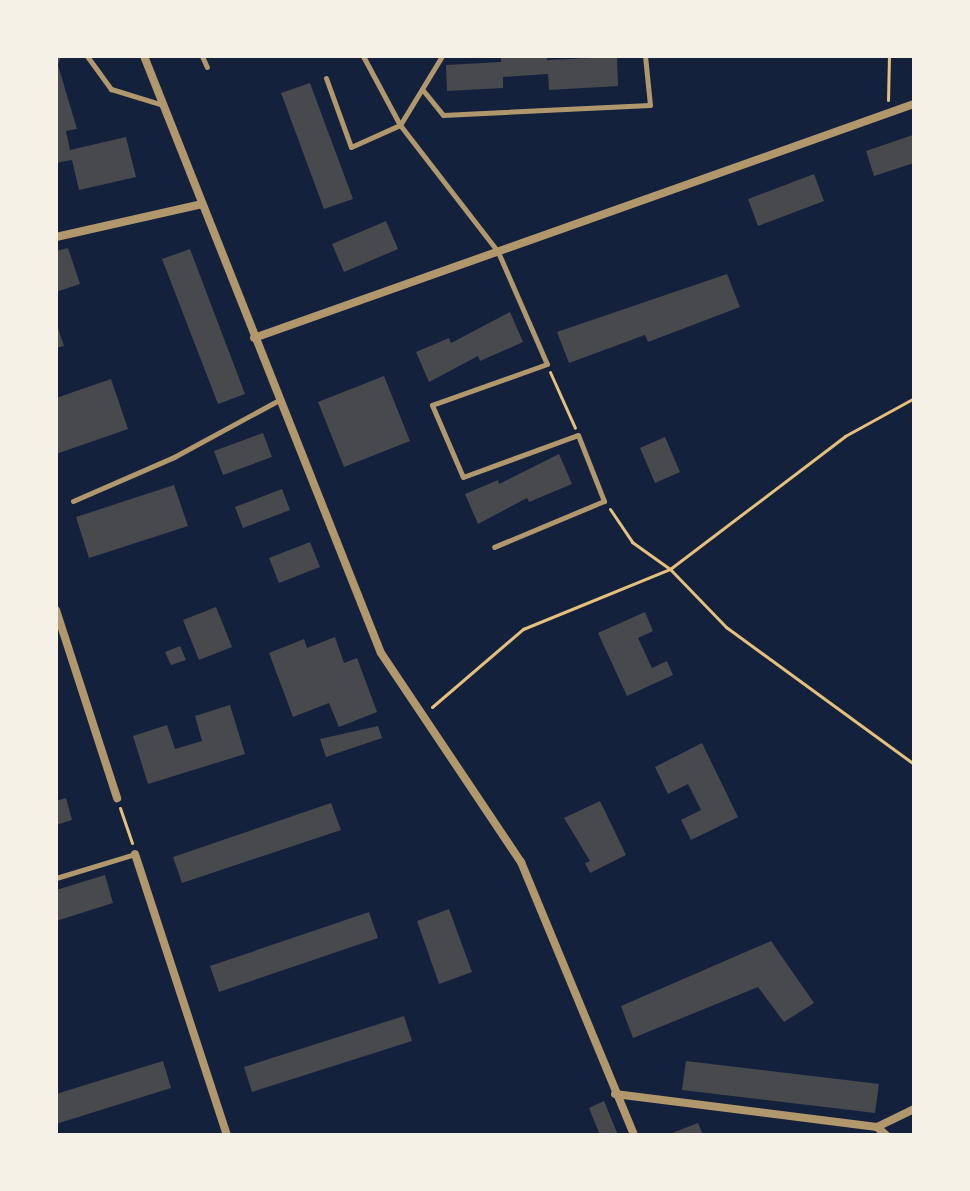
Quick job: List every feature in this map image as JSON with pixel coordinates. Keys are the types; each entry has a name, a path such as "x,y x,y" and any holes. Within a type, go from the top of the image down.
{"street":[{"path":"144,56 381,653 521,862 634,1135"},
{"path":"254,338 914,104"},
{"path":"56,237 202,204"},
{"path":"56,610 117,798"},
{"path":"135,854 227,1135"},
{"path":"615,1094 877,1127 914,1109"},
{"path":"877,1127 886,1135"}],"lane":[{"path":"87,56 111,89 164,105"},
{"path":"202,56 207,67"},
{"path":"363,56 400,125 498,252 547,364 432,405 463,477 578,435 604,501 494,547"},
{"path":"326,78 351,147 400,125 442,56"},
{"path":"422,89 443,115 650,105 645,56"},
{"path":"73,501 174,457 279,400"},
{"path":"56,878 135,854"}],"path":[{"path":"887,113 889,56"},
{"path":"547,364 578,435"},
{"path":"423,716 523,629 670,569 845,436 914,398"},
{"path":"604,501 632,542 670,569 726,627 914,764"},
{"path":"117,798 135,854"}],"building":[{"path":"56,56 61,56 58,65 77,129 66,131 70,150 126,137 136,177 79,190 72,160 56,163"},
{"path":"501,56 547,56 547,60 617,57 618,86 549,90 548,74 503,77 503,88 447,91 446,65 501,62"},
{"path":"310,83 353,199 324,209 281,93"},
{"path":"913,135 914,163 874,176 866,151"},
{"path":"814,174 824,201 758,226 748,199"},
{"path":"386,221 398,249 344,272 332,244"},
{"path":"68,248 80,284 56,292 56,251"},
{"path":"190,249 245,394 218,404 162,259"},
{"path":"727,274 740,307 648,342 645,335 569,363 557,332"},
{"path":"510,312 523,342 480,361 478,356 429,382 416,352 449,338 451,343"},
{"path":"56,322 64,346 56,348"},
{"path":"384,376 410,441 344,467 318,402"},
{"path":"111,379 128,429 56,454 56,398"},
{"path":"263,433 272,457 223,475 214,451"},
{"path":"665,437 680,472 655,483 640,448"},
{"path":"559,454 572,484 529,502 527,498 478,524 465,494 498,480 499,484"},
{"path":"174,485 188,526 89,558 76,517"},
{"path":"282,489 290,510 243,528 235,507"},
{"path":"310,542 320,567 279,583 269,558"},
{"path":"216,607 232,647 199,660 183,620"},
{"path":"645,612 653,631 638,638 652,668 667,661 673,675 627,696 598,633"},
{"path":"335,637 344,663 357,658 377,712 339,727 329,703 293,717 269,653 304,639 307,648"},
{"path":"180,646 186,660 171,665 165,652"},
{"path":"230,705 245,754 148,784 133,736 167,725 175,749 202,741 195,716"},
{"path":"378,726 382,738 326,757 320,739"},
{"path":"702,743 738,817 691,840 681,820 701,810 688,784 668,794 655,767"},
{"path":"66,798 72,820 56,825 56,801"},
{"path":"600,801 626,855 590,873 585,863 590,861 564,818"},
{"path":"331,803 341,830 182,883 173,857"},
{"path":"105,875 113,903 56,921 56,890"},
{"path":"449,909 472,972 439,984 417,921"},
{"path":"369,912 378,938 219,992 210,966"},
{"path":"771,941 814,1003 784,1022 758,987 633,1038 621,1006"},
{"path":"404,1016 412,1041 252,1092 244,1067"},
{"path":"163,1061 171,1088 56,1124 56,1094"},
{"path":"686,1061 879,1084 875,1113 682,1090"},
{"path":"604,1101 618,1135 600,1135 589,1108"},
{"path":"698,1123 703,1135 667,1135"}]}
